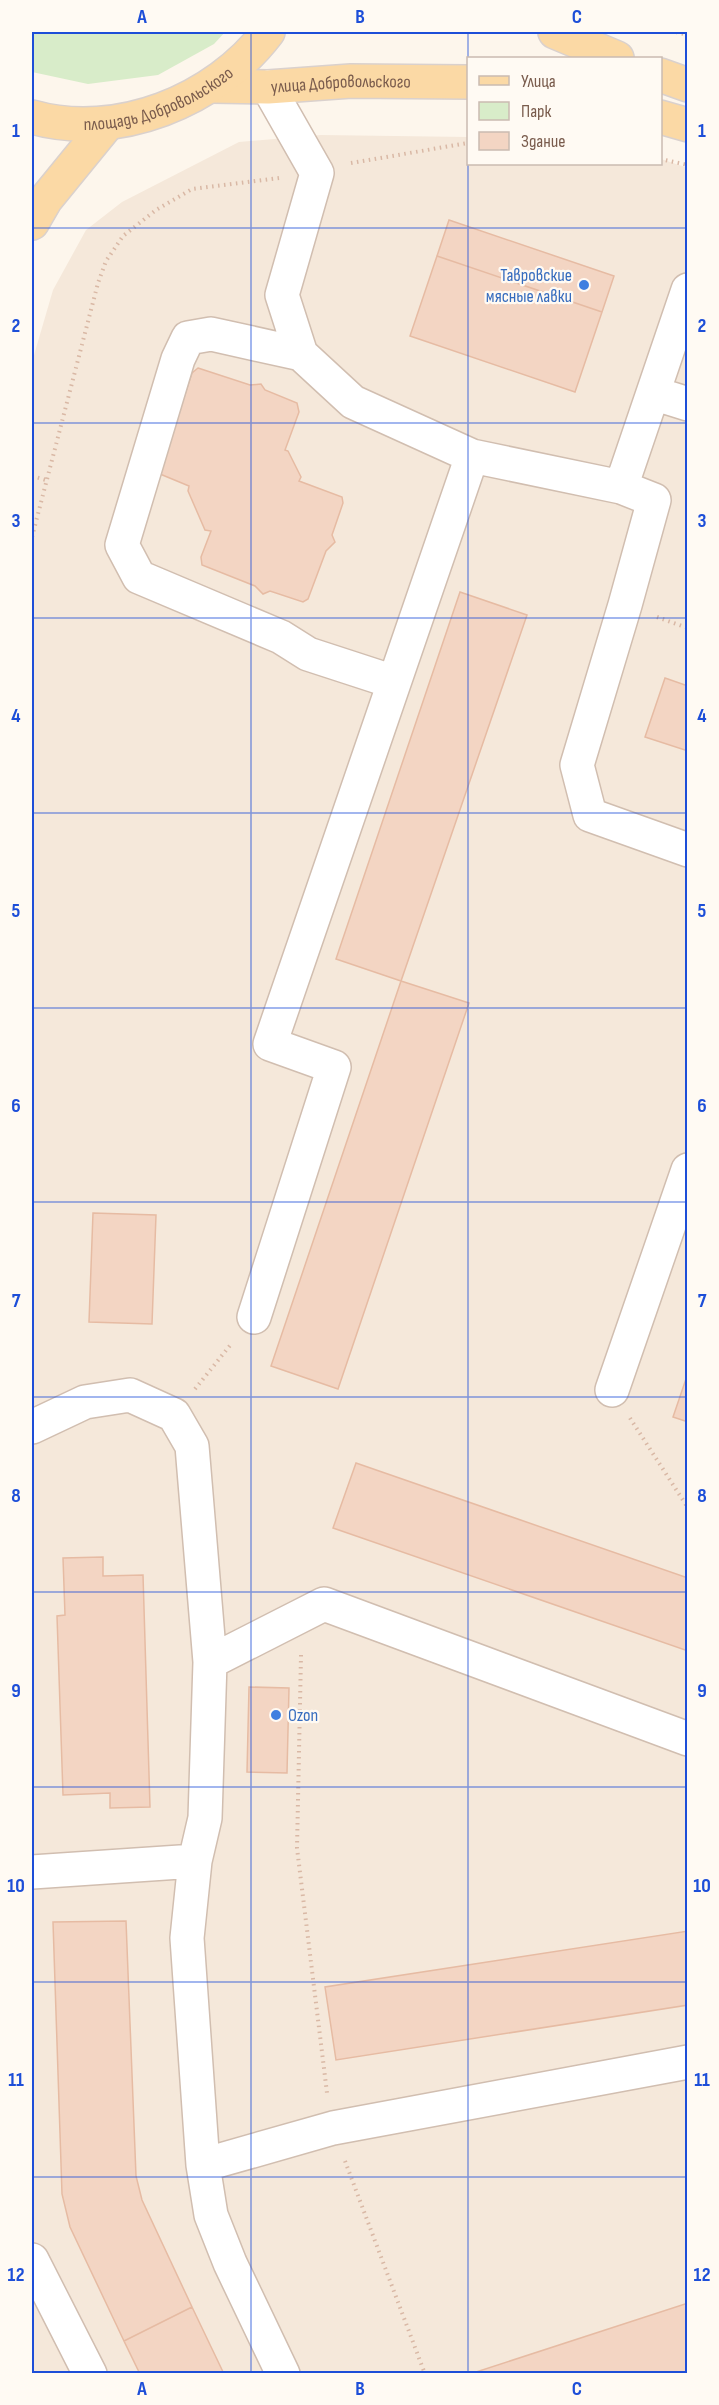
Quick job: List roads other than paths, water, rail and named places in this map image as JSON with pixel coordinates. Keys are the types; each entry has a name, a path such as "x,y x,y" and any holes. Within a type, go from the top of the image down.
{"main road":[{"name":"площадь Добровольского","path":"32,117 48,122 108,123 153,114 212,86 258,45 268,32"},
{"path":"555,32 615,57"},
{"path":"662,76 687,85"},
{"name":"улица Добровольского","path":"212,86 268,87 351,81 467,82"},
{"path":"662,118 687,125"},
{"path":"32,223 46,199 108,123"}],"lane":[{"path":"268,87 317,173 282,294 301,354 353,402 472,456 621,487 654,500 577,765 590,815 687,850"},
{"path":"621,487 687,290"},
{"path":"301,354 211,334 188,338 178,359 122,545 139,577 281,637 308,654 394,682"},
{"path":"653,393 687,404"},
{"path":"254,1317 334,1067 270,1044 472,456"},
{"path":"612,1390 687,1170"},
{"path":"32,1427 85,1402 130,1395 174,1415 192,1446 210,1662 205,1818 195,1861 187,1938 203,2165 211,2215 230,2263 283,2373"},
{"path":"210,1662 324,1604 687,1739"},
{"path":"32,1872 195,1861"},
{"path":"203,2165 333,2128 687,2062"},
{"path":"32,2260 90,2373"}],"place":[{"name":"Тавровские мясные лавки","path":"584,285"},
{"name":"Ozon","path":"276,1715"}]}
